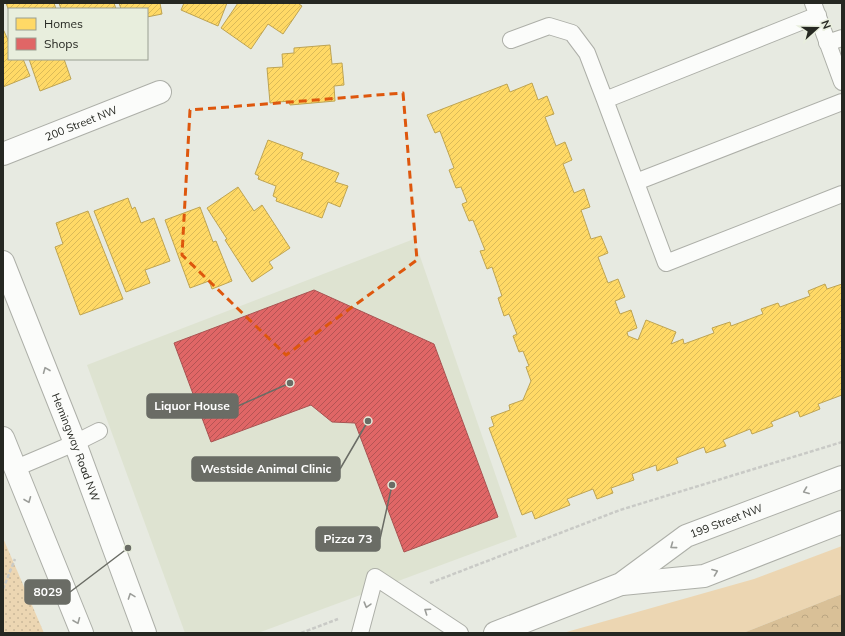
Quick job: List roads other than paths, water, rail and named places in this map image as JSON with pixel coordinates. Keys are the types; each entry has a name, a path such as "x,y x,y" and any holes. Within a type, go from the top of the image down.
{"street":[{"name":"200 Street NW","path":"3,154 160,92"},
{"name":"Hemingway Road NW","path":"3,262 75,443 145,633"},
{"path":"3,438 82,633"},
{"name":"199 Street NW","path":"495,633 621,584 686,536 842,477"},
{"name":"199 Street NW","path":"621,584 704,576 842,522"}],"lane":[{"path":"605,100 816,9 835,41 842,82"},
{"path":"511,40 549,26 572,33 587,53 666,263 842,194"},
{"path":"636,182 842,102"},
{"path":"16,468 99,431"},
{"path":"360,633 375,577 460,633"}],"place":[{"name":"Liquor House","path":"290,383"},
{"name":"Westside Animal Clinic","path":"368,421"},
{"name":"Pizza 73","path":"392,485"},
{"name":"8029","path":"128,548"}]}
